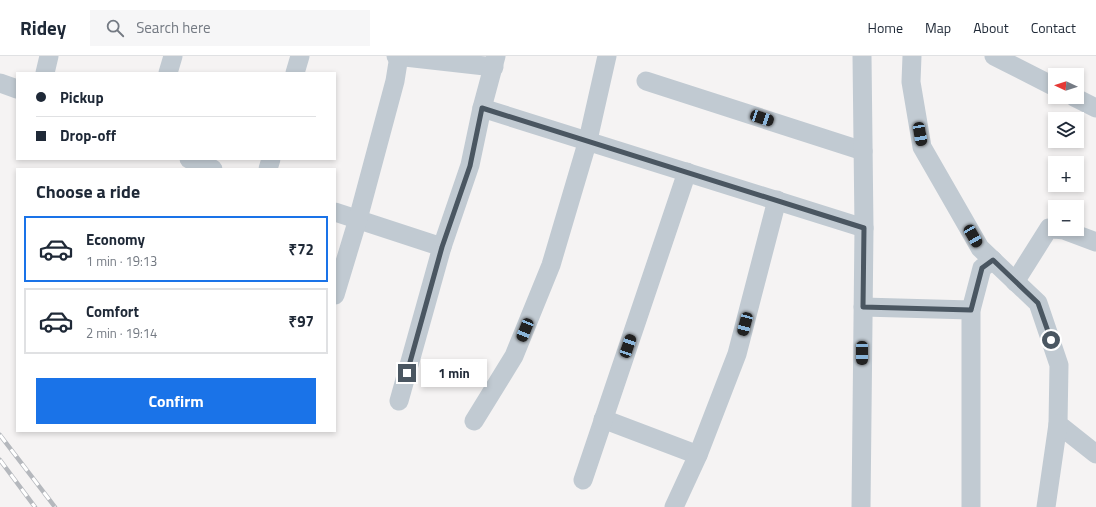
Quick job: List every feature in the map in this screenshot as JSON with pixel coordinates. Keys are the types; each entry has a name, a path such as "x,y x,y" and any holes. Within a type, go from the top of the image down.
{"street":[{"path":"45,72 49,56"},
{"path":"168,72 173,56"},
{"path":"295,72 300,56"},
{"path":"336,293 358,219 395,81 398,56 495,61 482,108 470,166 442,247 399,401"},
{"path":"474,421 514,356 551,265 588,140 607,56"},
{"path":"861,507 864,228 862,56"},
{"path":"912,56 910,82 922,147 980,248 1038,303 1059,365 1058,424 1046,507"},
{"path":"994,56 1048,83"},
{"path":"646,81 863,151"},
{"path":"0,84 16,89"},
{"path":"1084,102 1096,108"},
{"path":"482,108 588,140 864,228"},
{"path":"191,160 211,168"},
{"path":"582,480 687,172"},
{"path":"674,507 698,455 737,354 777,200"},
{"path":"336,212 442,247"},
{"path":"1015,282 1048,228"},
{"path":"1080,236 1096,242"},
{"path":"971,507 971,310 982,268 993,260"},
{"path":"863,307 971,310"},
{"path":"603,419 698,455"},
{"path":"1058,424 1096,452"}],"railway":[{"path":"0,435 55,507"},
{"path":"0,460 35,507"}],"route":[{"path":"407,373 442,247 470,166 482,108 864,228 863,307 971,310 982,268 993,260 1038,303 1051,340"}]}
